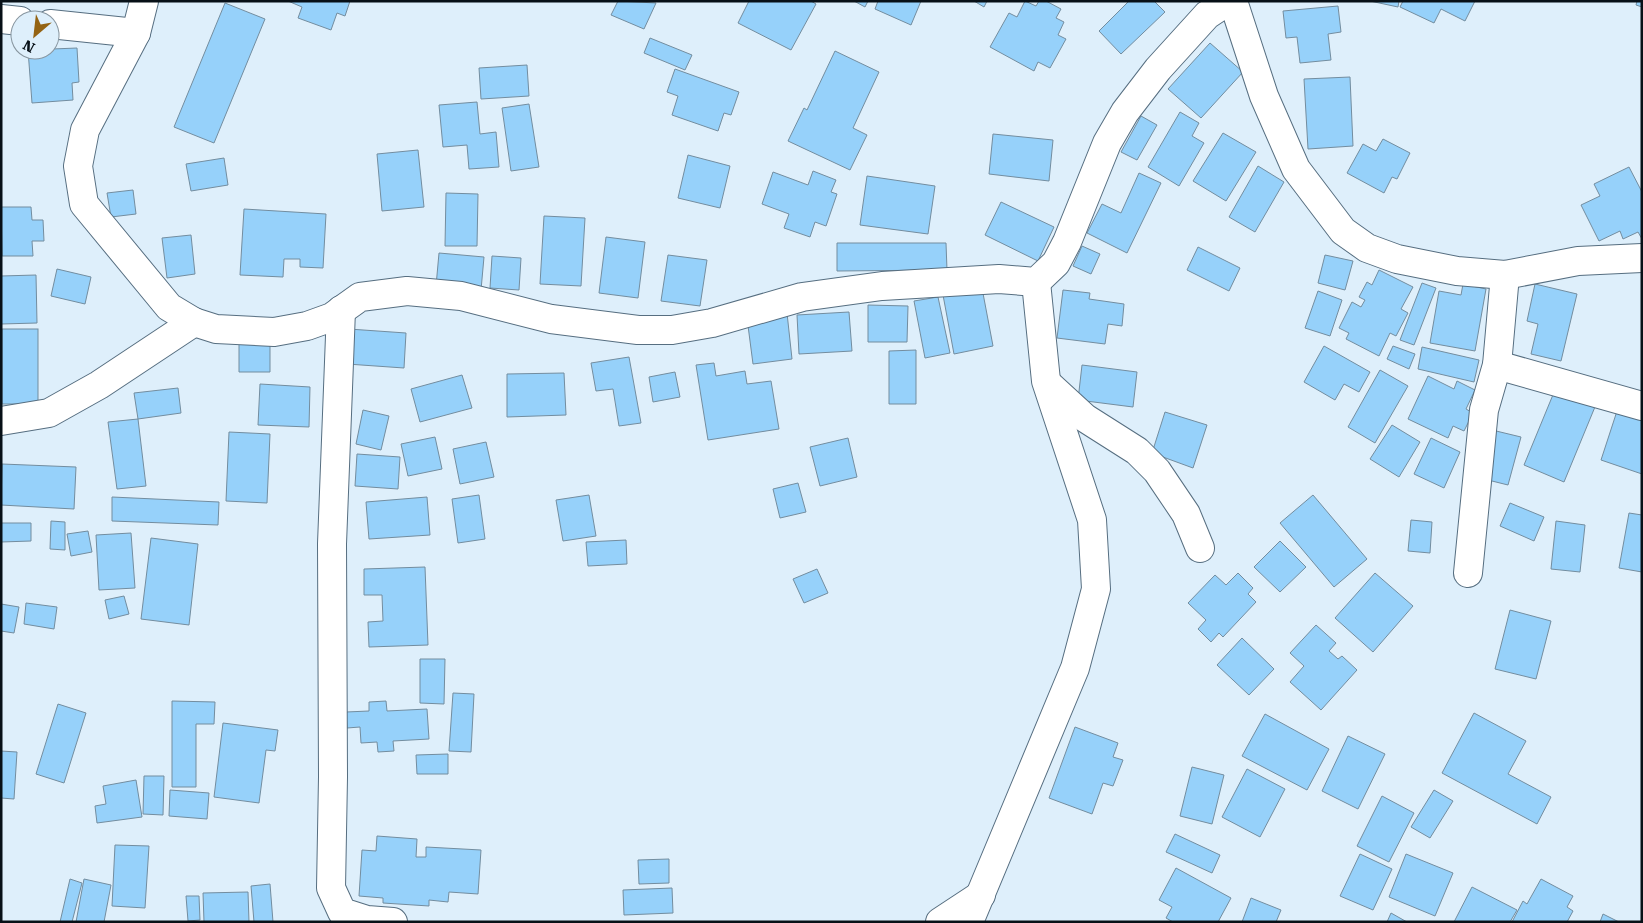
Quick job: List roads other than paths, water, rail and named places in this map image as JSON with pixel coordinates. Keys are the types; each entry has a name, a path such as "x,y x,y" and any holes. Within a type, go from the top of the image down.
{"street":[{"path":"144,1 136,33 86,130 78,166 84,204 169,307 194,322 216,329 274,332 307,326 332,316 360,297 407,291 461,296 551,319 638,330 672,330 712,323 802,297 882,286 999,279 1036,282 1056,263 1067,242 1107,143 1125,112 1158,69 1207,15 1228,1"},
{"path":"1233,1 1264,96 1296,169 1343,231 1367,248 1397,259 1457,271 1505,275 1578,261 1642,258"},
{"path":"60,25 136,33"},
{"path":"1468,573 1484,410 1497,365 1505,275"},
{"path":"969,922 1075,668 1096,588 1092,520 1046,381 1036,282"},
{"path":"341,310 332,544 333,776 331,888 342,912 367,920 393,922"},
{"path":"1,421 49,413 99,385 194,322"},
{"path":"1497,365 1642,406"},
{"path":"1046,381 1086,418 1137,451 1157,471 1186,514 1200,548"},
{"path":"940,922 981,895"}]}
